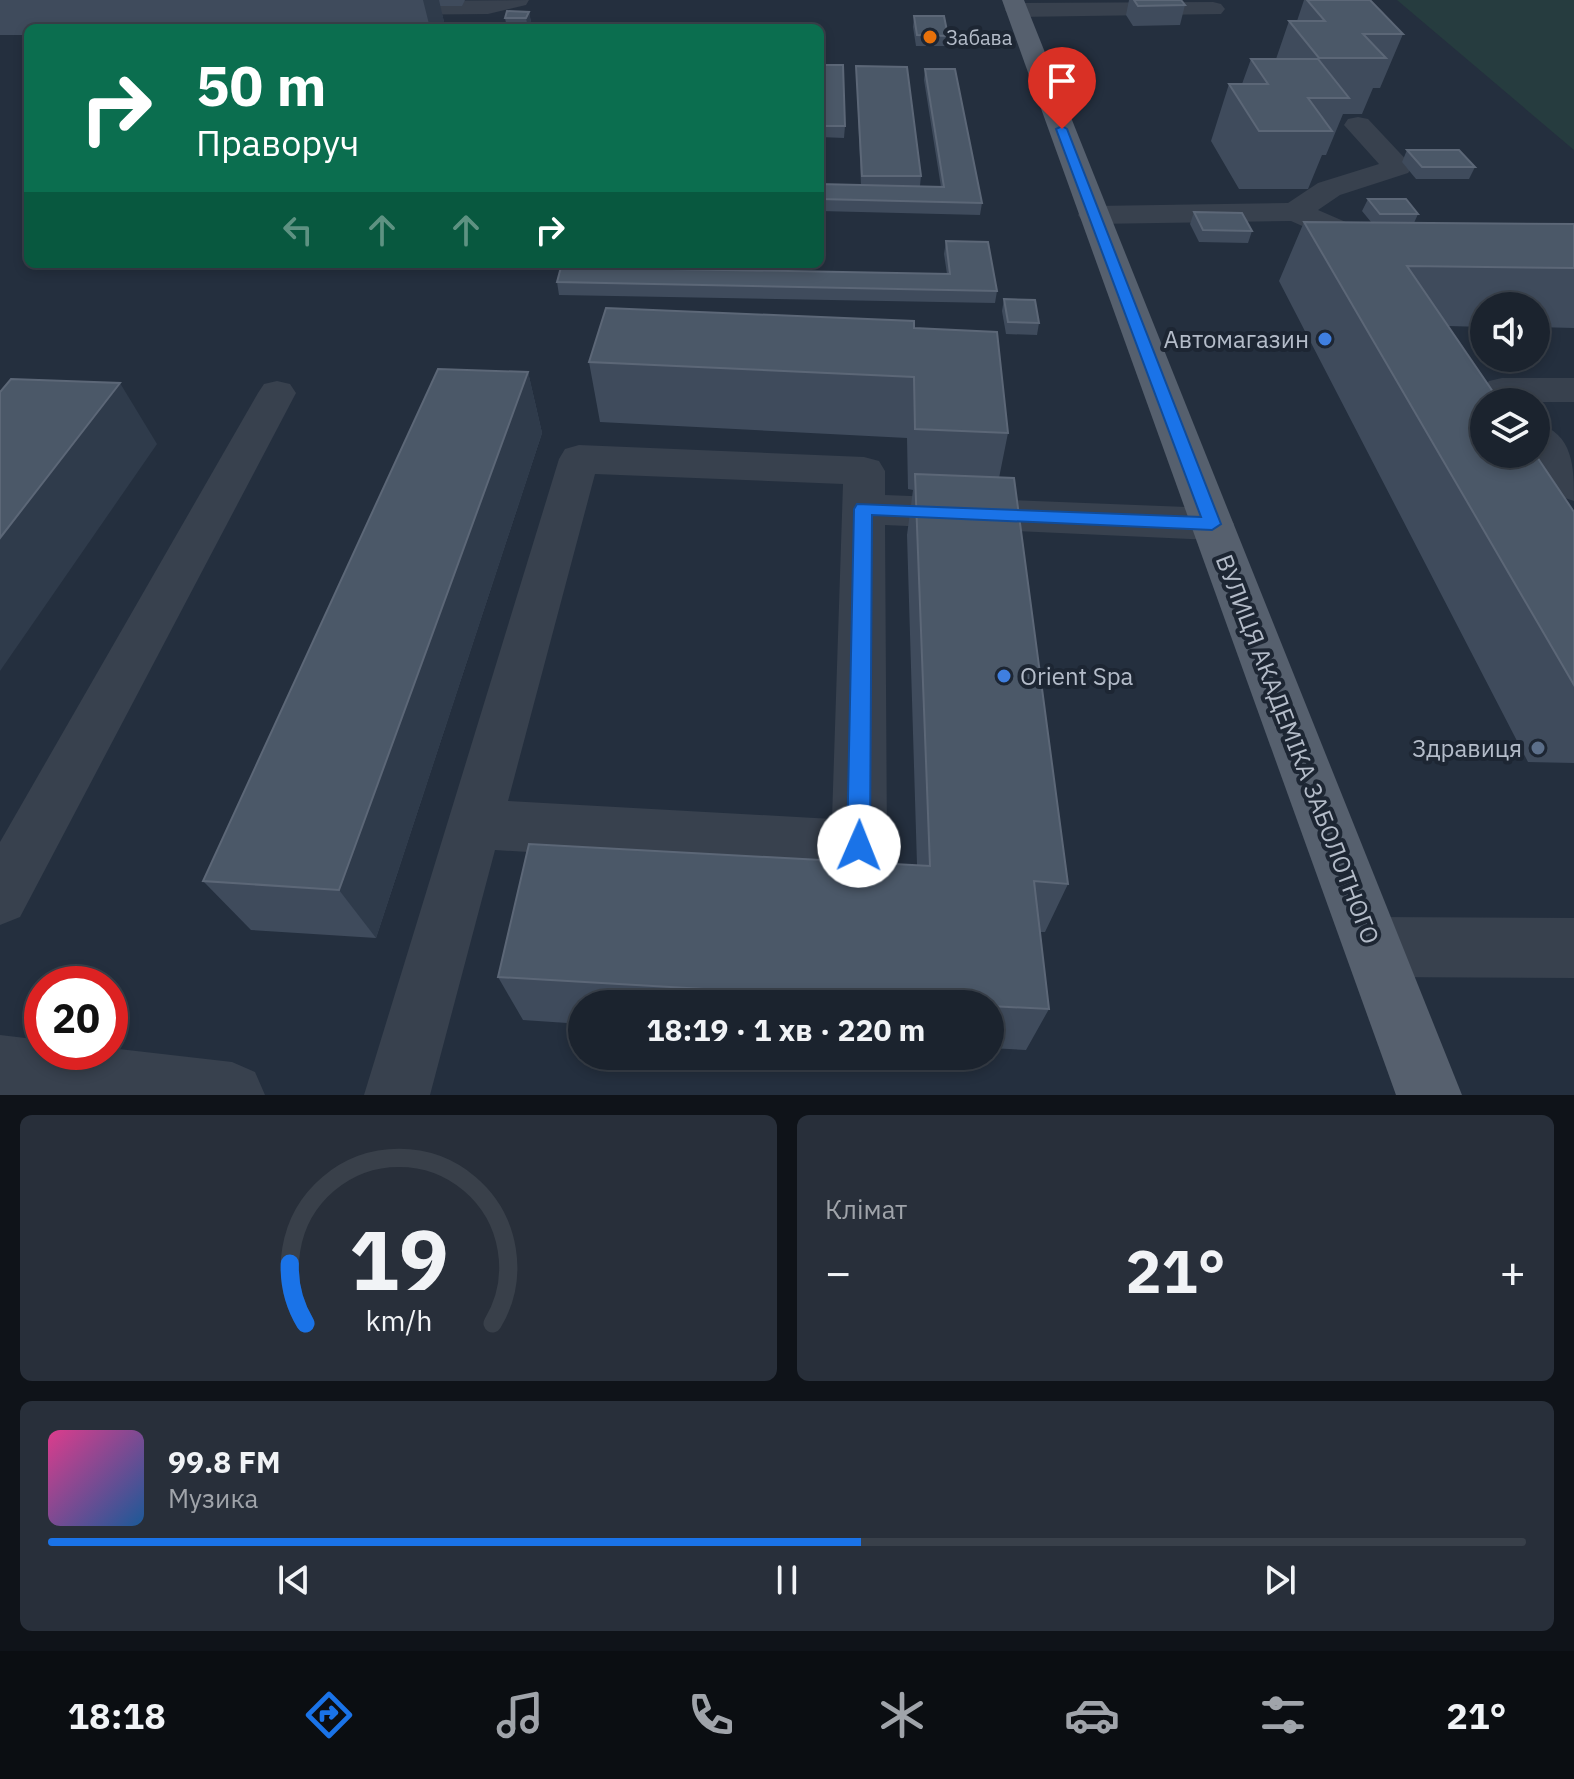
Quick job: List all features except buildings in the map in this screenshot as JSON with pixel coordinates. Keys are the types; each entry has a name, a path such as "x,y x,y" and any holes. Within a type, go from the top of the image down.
{"main road":[{"name":"ВУЛИЦЯ АКАДЕМІКА ЗАБОЛОТНОГО","path":"1015,5 1429,1095"}],"lane":[{"path":"365,9 488,7 518,0"},
{"path":"1015,5 1213,9"},
{"path":"473,24 488,7"},
{"path":"1295,212 1329,189 1398,167 1358,125"},
{"path":"1094,215 1295,212 1345,233 1381,242 1411,241"},
{"path":"1550,390 1574,390"},
{"path":"0,897 277,393"},
{"path":"1550,454 1574,486"},
{"path":"397,1095 579,459 864,471 859,846 475,824"},
{"path":"863,509 1212,524"},
{"path":"1374,947 1574,948"},
{"path":"0,1067 232,1095"}],"green space":[{"path":"1397,0 1574,0 1574,150"}],"place":[{"name":"Забава","path":"930,37"},
{"name":"Автомагазин","path":"1325,339"},
{"name":"Orient Spa","path":"1004,676"},
{"name":"Здравиця","path":"1538,748"}],"route":[{"path":"859,846 863,509 1212,524 1062,129"}]}
